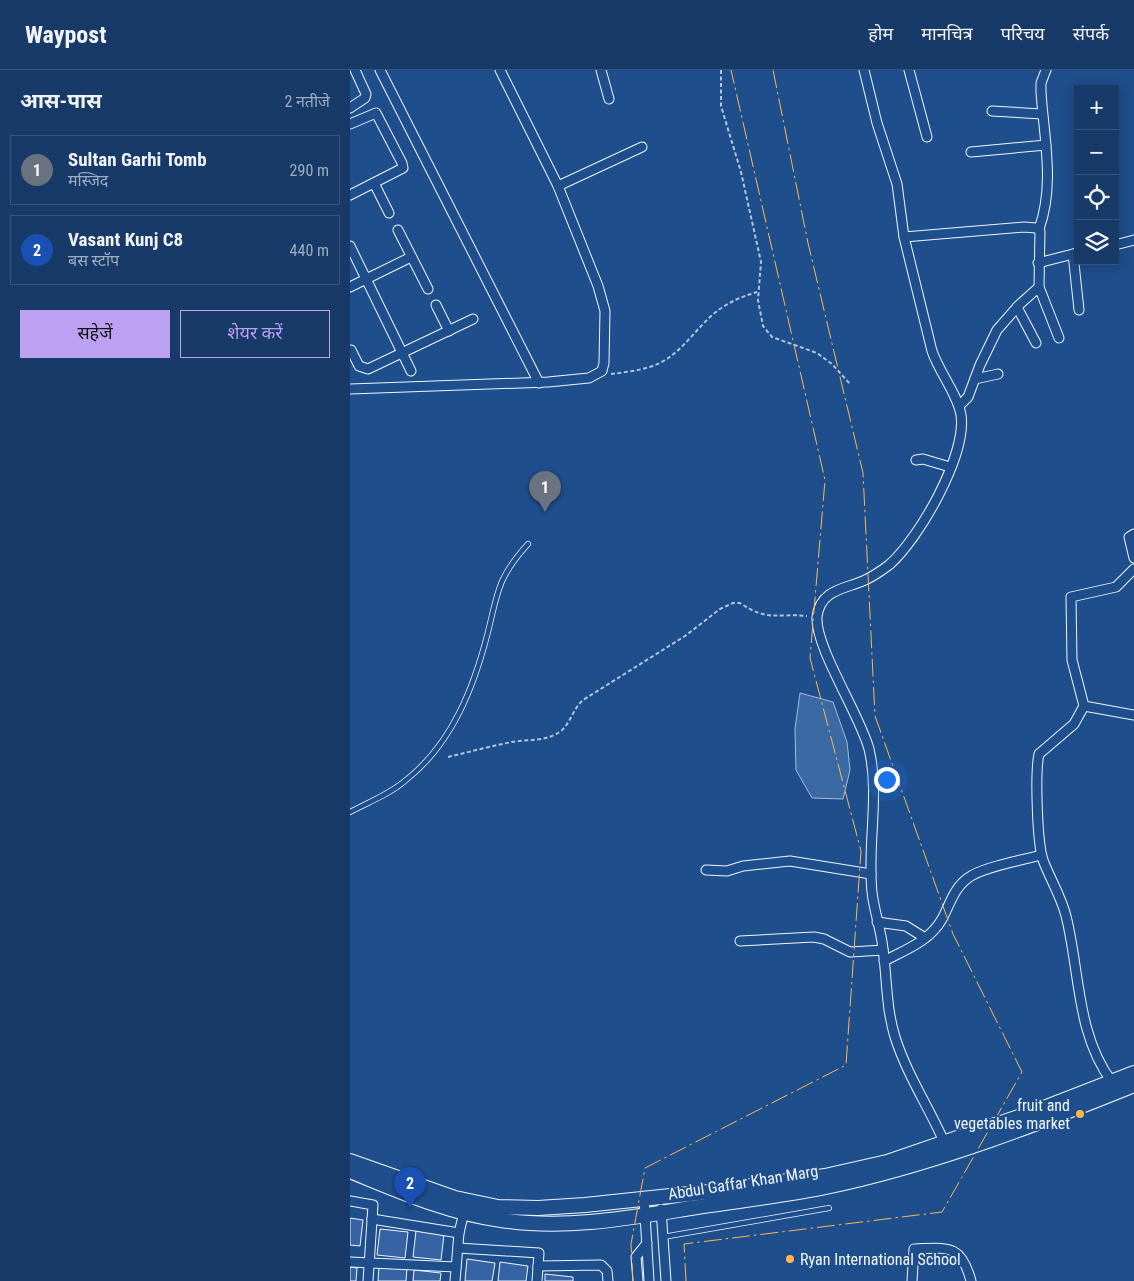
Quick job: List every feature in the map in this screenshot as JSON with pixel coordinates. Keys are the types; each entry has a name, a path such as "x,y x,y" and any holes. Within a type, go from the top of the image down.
{"main road":[{"name":"Abdul Gaffar Khan Marg","path":"350,1161 455,1198 498,1207 538,1208 659,1197 842,1172 946,1148 1134,1073"},
{"name":"Abdul Gaffar Khan Marg","path":"350,1171 421,1199 464,1212 500,1220 543,1224 645,1214 843,1183 946,1148 1060,1115 1134,1085"}],"street":[{"path":"350,108 365,98 366,94 355,70"},
{"path":"380,70 539,383"},
{"path":"350,389 539,383 597,376 602,371 604,362 605,311 594,276 558,186 500,70"},
{"path":"601,70 609,99"},
{"path":"864,70 877,123 897,184 904,237 937,366 960,406 961,427 950,467 937,498 905,548 891,563 873,576 834,590 823,602 817,616 824,645 864,735 869,751 872,782 871,874 877,922 883,950 887,1002 894,1036 946,1148"},
{"path":"909,70 927,137"},
{"path":"1046,70 1041,83 1046,145 1047,198 1039,229 1041,254 1038,264 1039,287 1059,338"},
{"path":"992,111 1042,114"},
{"path":"350,124 376,113 402,163 402,168 399,171 350,195"},
{"path":"971,152 1046,145"},
{"path":"558,186 642,147"},
{"path":"374,183 389,213"},
{"path":"904,237 1024,226 1039,229"},
{"path":"398,230 428,289"},
{"path":"1119,243 1134,240"},
{"path":"350,246 411,371"},
{"path":"1038,264 1074,254"},
{"path":"350,287 411,257"},
{"path":"1076,265 1079,310"},
{"path":"960,406 968,397 989,344 1018,307 1039,287"},
{"path":"436,305 449,330"},
{"path":"1018,307 1036,343"},
{"path":"351,350 359,366 365,369 473,319"},
{"path":"975,379 998,374"},
{"path":"916,460 924,459 950,467"},
{"path":"1134,534 1129,538 1134,558"},
{"path":"1112,1082 1092,1042 1076,981 1066,915 1041,855 1038,822 1039,754 1074,724 1084,706 1072,660 1071,597 1116,587 1134,569"},
{"path":"1084,706 1134,715"},
{"path":"884,961 925,938 941,920 953,894 969,877 1041,855"},
{"path":"706,870 727,871 743,866 790,861 871,874"},
{"path":"877,922 906,926 925,938"},
{"path":"740,942 814,937 824,939 850,952 883,950"},
{"path":"659,1197 666,1281"},
{"path":"644,1198 649,1281"},
{"path":"350,1201 373,1204 368,1281"},
{"path":"455,1281 459,1233 464,1212"},
{"path":"372,1218 459,1233"},
{"path":"638,1281 636,1257 647,1243"},
{"path":"458,1248 536,1252 539,1254 537,1281"},
{"path":"912,1281 914,1249 946,1248 959,1255 966,1263 971,1281"},
{"path":"350,1262 456,1267"},
{"path":"538,1266 601,1265 608,1271 608,1281"}],"lane":[{"path":"350,812 390,792 406,781 420,768 449,731 474,678 502,578 514,559 528,544"},
{"path":"663,1237 829,1208"}],"path":[{"path":"720,70 721,106 742,172 761,262 759,291 761,318 769,334 817,353 832,364 850,384"},
{"path":"597,376 647,368 661,362 676,353 711,316 727,304 759,291"},
{"path":"448,757 512,742 544,739 556,734 568,724 583,700 685,636 726,605 740,603 758,614 773,616 817,616"}],"water":[{"path":"800,693 833,702 847,742 850,770 843,799 812,798 796,770 795,729"}],"building":[{"path":"350,1218 363,1220 360,1246 350,1245"},
{"path":"380,1229 408,1232 405,1258 377,1255"},
{"path":"416,1231 444,1234 441,1260 413,1257"},
{"path":"467,1259 495,1263 492,1281 465,1281"},
{"path":"500,1262 528,1266 526,1281 498,1281"},
{"path":"379,1266 407,1269 406,1281 378,1281"},
{"path":"350,1267 357,1268 356,1281 350,1281"},
{"path":"414,1270 441,1273 440,1281 413,1281"},
{"path":"545,1274 573,1277 573,1281 545,1281"}],"power":[{"path":"633,1281 631,1244 645,1168 846,1065 861,851 810,658 825,480 731,70"},
{"path":"686,1281 684,1244 942,1212 1022,1072 953,934 875,716 863,473 808,243 773,70"}],"place":[{"name":"Sultan Garhi Tomb","path":"545,512"},
{"name":"fruit and vegetables market","path":"1080,1114"},
{"name":"Vasant Kunj C8","path":"410,1208"},
{"name":"Ryan International School","path":"790,1259"}]}
